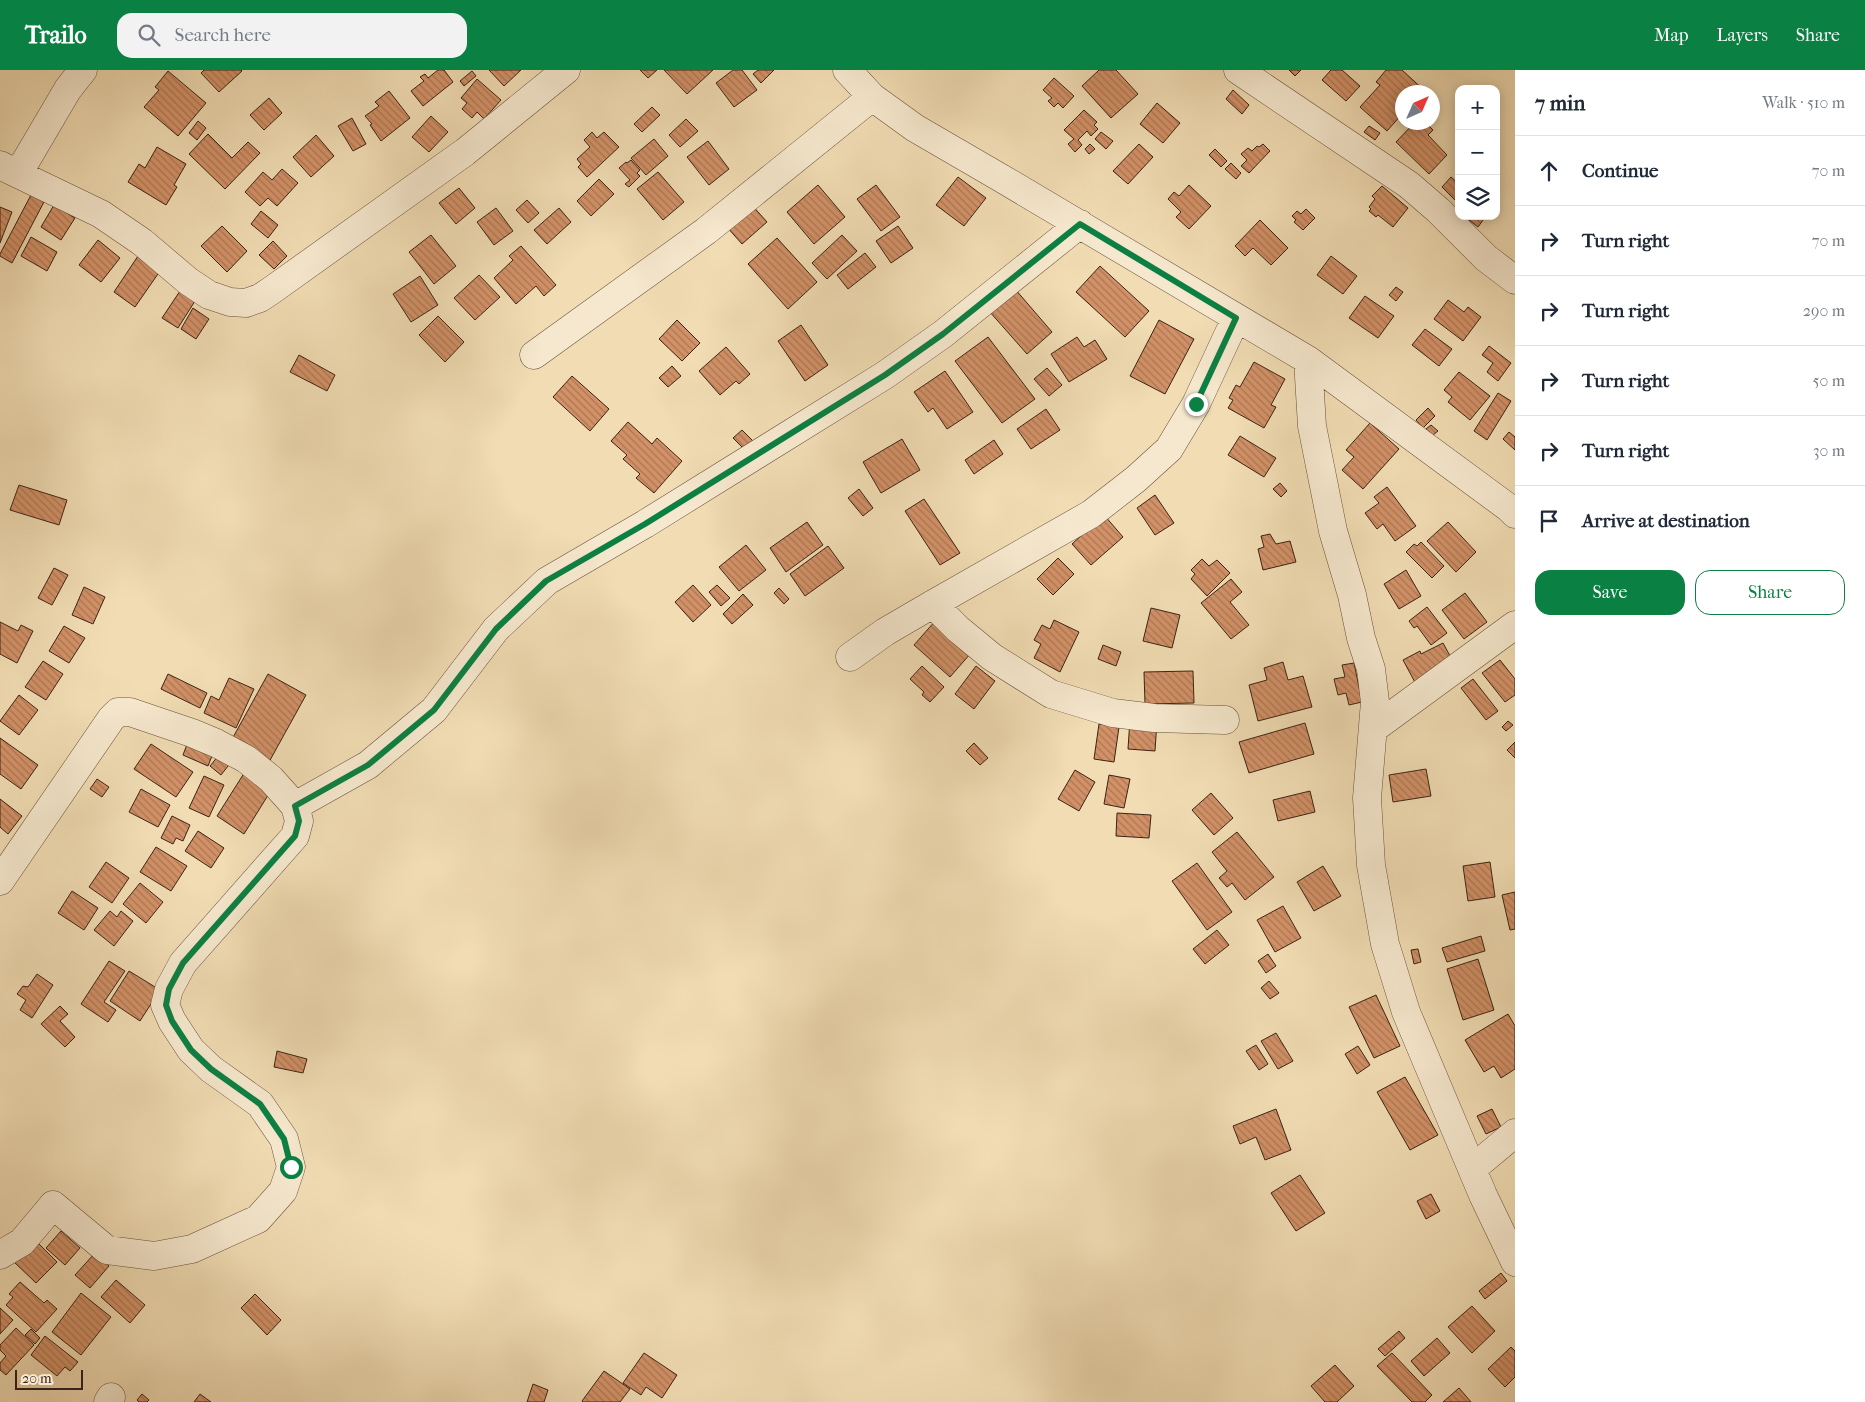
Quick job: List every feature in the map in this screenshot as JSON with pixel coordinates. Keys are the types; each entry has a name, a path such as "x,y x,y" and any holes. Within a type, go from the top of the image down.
{"street":[{"path":"83,70 9,169 101,214 142,242 188,281 209,295 230,302 246,303 260,298 272,290 465,152 566,70"},
{"path":"847,70 872,97 915,128 1308,360 1515,514"},
{"path":"1238,70 1408,185 1438,210 1486,258 1515,280"},
{"path":"534,355 706,231 872,97"},
{"path":"295,806 368,765 434,710 496,629 546,581 645,524 885,375 943,334 1080,224"},
{"path":"850,657 885,632 1092,514 1136,479 1169,449 1196,404 1236,318"},
{"path":"1308,360 1312,426 1334,531 1352,595 1361,638 1371,669 1375,702 1367,798 1371,865 1385,944 1406,1012 1472,1169 1515,1262"},
{"path":"933,604 958,629 992,657 1052,694 1113,712 1154,718 1225,720"},
{"path":"1373,729 1515,625"},
{"path":"0,881 111,719 118,712 130,712 192,733 246,759 271,778 295,806 299,821 295,836 183,963 169,989 166,1005 172,1021 191,1050 211,1069 260,1104 284,1139 291,1167 283,1191 258,1219 192,1249 154,1256 107,1250 53,1205 22,1242 0,1255"},
{"path":"1472,1169 1515,1133"}],"building":[{"path":"204,70 242,71 219,92 201,73"},
{"path":"438,70 444,70 453,82 423,106 411,91 424,81 420,77 425,74 428,78"},
{"path":"489,70 521,70 504,86"},
{"path":"640,70 657,70 648,78"},
{"path":"664,70 713,70 687,94"},
{"path":"733,70 742,70 757,90 734,107 716,83"},
{"path":"758,70 774,70 761,83 753,74"},
{"path":"1099,70 1116,70 1138,94 1111,118 1082,86"},
{"path":"1289,70 1301,70 1295,76"},
{"path":"1331,70 1342,70 1360,86 1346,101 1322,80"},
{"path":"1386,70 1402,70 1418,85 1395,85 1395,122 1387,131 1360,107 1380,85 1376,82"},
{"path":"168,71 206,103 178,136 144,107 159,90 155,87"},
{"path":"472,71 476,76 464,86 460,81"},
{"path":"1054,78 1074,96 1063,108 1058,103 1054,107 1048,101 1052,98 1043,90"},
{"path":"477,79 501,100 484,119 477,112 472,118 462,109 467,103 461,98"},
{"path":"1233,90 1249,105 1242,114 1226,99"},
{"path":"389,91 410,118 381,141 370,125 372,124 365,116 379,106 375,102"},
{"path":"269,98 282,113 264,130 250,115"},
{"path":"1157,103 1180,123 1163,143 1140,124"},
{"path":"652,107 660,115 642,132 634,124"},
{"path":"1084,110 1097,122 1094,125 1098,129 1091,136 1087,131 1078,140 1082,145 1075,152 1068,144 1074,139 1064,130"},
{"path":"431,116 448,132 429,152 412,137"},
{"path":"352,118 366,144 353,151 338,126"},
{"path":"686,119 698,131 680,147 669,135"},
{"path":"198,121 206,128 197,140 189,133"},
{"path":"1369,126 1380,133 1375,140 1364,132"},
{"path":"1407,130 1433,130 1428,135 1447,155 1429,174 1396,142"},
{"path":"592,132 597,138 604,132 619,147 587,177 578,167 581,164 577,159 590,147 584,140"},
{"path":"1101,132 1113,141 1106,149 1095,139"},
{"path":"208,134 232,158 248,142 260,153 225,189 189,154"},
{"path":"316,135 334,156 311,177 293,157"},
{"path":"654,139 668,156 646,175 631,158"},
{"path":"708,141 729,169 709,185 687,157"},
{"path":"1090,144 1095,149 1089,154 1085,149"},
{"path":"1139,144 1153,157 1128,184 1113,171"},
{"path":"1263,144 1270,151 1249,173 1241,166 1247,160 1241,154 1248,148 1252,151 1257,146 1259,147"},
{"path":"157,147 186,164 174,185 177,187 166,205 128,182 139,164 145,168"},
{"path":"1215,149 1227,161 1221,167 1209,155"},
{"path":"631,160 640,170 637,173 640,176 629,187 625,184 630,180 619,168"},
{"path":"1231,163 1241,173 1236,179 1225,169"},
{"path":"282,169 298,183 277,206 268,198 260,206 245,192 263,172 272,180"},
{"path":"658,172 684,202 663,220 637,189"},
{"path":"958,177 986,198 964,226 936,205"},
{"path":"1451,177 1455,180 1455,200 1442,187"},
{"path":"599,179 614,194 591,216 577,201"},
{"path":"818,185 845,217 814,244 787,212"},
{"path":"876,185 900,217 881,231 857,199"},
{"path":"1189,185 1211,206 1189,229 1176,217 1181,212 1168,199 1174,192 1179,196"},
{"path":"1382,186 1408,208 1393,227 1378,215 1376,217 1369,211 1371,209 1369,207 1375,199 1372,196"},
{"path":"459,188 475,208 456,224 439,203"},
{"path":"32,193 45,200 12,263 0,256 0,254"},
{"path":"527,200 539,213 528,223 516,210"},
{"path":"751,204 767,222 742,244 726,226"},
{"path":"54,205 75,218 61,240 41,227"},
{"path":"0,207 12,212 0,243"},
{"path":"496,208 513,231 494,245 477,222"},
{"path":"559,208 571,222 547,244 534,230"},
{"path":"1306,209 1315,218 1303,230 1294,222 1296,220 1292,216 1297,211 1301,214"},
{"path":"261,211 278,225 268,238 251,224"},
{"path":"1260,220 1288,248 1271,265 1253,248 1245,256 1235,246"},
{"path":"1469,220 1483,220 1478,227"},
{"path":"222,226 247,251 227,272 201,246"},
{"path":"898,226 913,248 891,263 876,241"},
{"path":"431,235 456,266 434,284 409,252"},
{"path":"842,235 857,251 827,279 812,263"},
{"path":"31,237 57,252 47,271 21,256"},
{"path":"777,238 817,282 788,309 748,264"},
{"path":"98,240 120,258 101,282 79,265"},
{"path":"273,241 287,256 274,269 259,255"},
{"path":"521,246 556,285 544,296 536,286 516,304 494,278 513,260 509,256"},
{"path":"865,253 876,267 848,289 837,275"},
{"path":"138,256 160,271 135,307 114,292"},
{"path":"1331,256 1357,276 1343,294 1317,275"},
{"path":"1100,266 1149,311 1125,337 1076,292"},
{"path":"479,275 500,297 475,320 454,298"},
{"path":"420,276 438,305 411,322 393,294"},
{"path":"1396,287 1403,292 1396,301 1389,295"},
{"path":"1015,289 1052,332 1027,354 989,311"},
{"path":"180,291 195,301 178,328 162,318"},
{"path":"1365,296 1394,316 1378,338 1349,318"},
{"path":"1448,300 1464,312 1468,307 1481,317 1463,341 1434,319"},
{"path":"193,308 209,319 196,339 181,329"},
{"path":"438,316 464,342 445,362 419,335"},
{"path":"677,320 700,343 682,361 659,339"},
{"path":"1159,320 1194,339 1165,394 1130,376"},
{"path":"801,325 828,365 805,381 778,341"},
{"path":"1425,329 1452,349 1439,366 1412,345"},
{"path":"988,337 1035,399 1002,423 955,361"},
{"path":"1077,337 1084,347 1095,340 1107,359 1069,382 1051,354"},
{"path":"1489,346 1511,363 1498,381 1487,372 1493,363 1482,355"},
{"path":"726,347 750,374 739,384 736,381 720,395 699,371"},
{"path":"299,355 335,375 327,391 290,372"},
{"path":"1254,362 1285,379 1271,405 1276,407 1264,428 1228,408 1233,400 1229,398 1236,385 1240,387"},
{"path":"672,366 681,376 668,387 659,378"},
{"path":"1047,368 1062,385 1049,396 1034,379"},
{"path":"945,371 973,412 947,429 933,408 928,412 914,392"},
{"path":"1459,372 1490,396 1470,420 1448,402 1452,397 1444,390"},
{"path":"572,376 609,409 590,431 553,397"},
{"path":"1498,393 1511,401 1487,440 1474,431"},
{"path":"1428,408 1435,416 1423,428 1416,420"},
{"path":"1046,409 1060,430 1031,449 1017,429"},
{"path":"628,422 652,444 657,438 682,461 654,493 636,478 640,474 623,459 627,455 611,441"},
{"path":"1370,423 1399,449 1363,489 1342,470 1354,457 1346,450"},
{"path":"1431,425 1438,431 1433,435 1426,429"},
{"path":"742,430 754,442 746,451 733,438"},
{"path":"1509,432 1515,437 1515,450 1503,439"},
{"path":"1240,436 1276,458 1264,477 1228,455"},
{"path":"902,439 920,470 881,493 863,462"},
{"path":"994,440 1003,454 974,474 965,460"},
{"path":"1280,483 1287,491 1281,497 1273,489"},
{"path":"19,485 67,500 59,525 10,510"},
{"path":"1387,487 1416,526 1395,541 1383,524 1377,529 1365,513 1379,503 1374,497"},
{"path":"859,489 873,508 863,516 848,498"},
{"path":"1155,495 1174,523 1155,535 1137,508"},
{"path":"924,499 960,553 940,565 905,511"},
{"path":"1104,515 1123,537 1091,565 1072,544"},
{"path":"807,522 823,545 786,572 770,548"},
{"path":"1448,522 1476,552 1456,572 1427,541"},
{"path":"1270,534 1276,544 1290,541 1296,562 1263,570 1258,549 1264,547 1261,536"},
{"path":"1421,542 1444,566 1432,578 1406,552 1414,544 1417,546"},
{"path":"746,545 766,570 739,591 719,567"},
{"path":"828,546 844,568 805,596 790,574"},
{"path":"1058,558 1074,574 1053,595 1037,579"},
{"path":"1202,559 1209,566 1217,560 1230,573 1207,596 1191,579 1195,574 1191,570"},
{"path":"54,568 68,575 52,605 38,598"},
{"path":"1406,570 1421,596 1399,609 1384,584"},
{"path":"1231,579 1242,592 1230,602 1249,625 1231,639 1201,603"},
{"path":"693,585 711,605 693,622 675,602"},
{"path":"717,585 730,598 721,606 709,592"},
{"path":"84,587 105,597 93,624 72,615"},
{"path":"779,588 789,599 784,604 774,593"},
{"path":"1465,593 1487,622 1464,639 1442,610"},
{"path":"743,594 753,605 732,624 723,614"},
{"path":"1427,607 1447,633 1431,645 1417,626 1414,628 1409,621"},
{"path":"1151,608 1180,615 1172,648 1143,641"},
{"path":"936,620 971,653 950,677 914,645"},
{"path":"1054,620 1079,632 1060,672 1034,658 1041,644 1034,640 1042,625 1050,629"},
{"path":"0,622 18,631 21,625 33,631 17,663 0,654"},
{"path":"64,626 85,638 69,663 49,651"},
{"path":"1443,643 1455,665 1417,686 1403,660 1420,651 1421,654"},
{"path":"1103,645 1121,652 1116,666 1098,659"},
{"path":"1500,660 1515,679 1515,695 1505,702 1482,673"},
{"path":"43,661 63,674 46,700 25,687"},
{"path":"1283,662 1288,680 1303,676 1312,707 1258,721 1249,685 1267,680 1264,668"},
{"path":"1354,663 1362,702 1349,705 1346,693 1338,695 1334,679 1345,677 1342,665"},
{"path":"922,666 944,687 930,702 922,695 924,692 910,679"},
{"path":"976,666 995,681 974,709 955,694"},
{"path":"1193,671 1194,703 1145,704 1144,672"},
{"path":"168,674 207,693 200,708 161,689"},
{"path":"268,674 306,695 269,762 231,741"},
{"path":"229,678 254,689 236,728 204,713 211,696 219,700"},
{"path":"1473,679 1498,711 1486,720 1461,688"},
{"path":"19,695 38,710 19,735 0,721"},
{"path":"1130,719 1157,721 1155,751 1128,749"},
{"path":"1508,721 1513,725 1506,731 1502,727"},
{"path":"195,723 221,733 208,766 183,755"},
{"path":"1305,723 1314,754 1249,773 1239,742"},
{"path":"1099,724 1119,727 1114,762 1094,759"},
{"path":"0,738 38,765 21,789 0,774"},
{"path":"1515,742 1515,758 1507,750"},
{"path":"974,743 988,758 980,765 966,751"},
{"path":"151,744 193,772 176,797 134,769"},
{"path":"228,744 239,752 221,775 210,766"},
{"path":"248,767 275,784 244,834 217,816"},
{"path":"1426,769 1431,796 1393,802 1389,775"},
{"path":"1075,770 1095,782 1079,811 1058,799"},
{"path":"1109,775 1130,779 1124,808 1104,804"},
{"path":"204,776 224,785 209,817 189,808"},
{"path":"97,779 109,787 102,797 90,789"},
{"path":"141,789 170,805 158,827 129,812"},
{"path":"1310,791 1315,812 1278,821 1273,800"},
{"path":"1211,793 1233,818 1214,835 1192,810"},
{"path":"0,799 22,816 8,834 0,827"},
{"path":"1117,813 1151,815 1149,838 1116,836"},
{"path":"172,816 190,825 183,841 176,838 173,844 161,838"},
{"path":"198,831 224,848 211,868 185,851"},
{"path":"1237,832 1274,877 1245,900 1232,883 1227,887 1219,878 1227,871 1212,852"},
{"path":"156,847 187,866 171,891 140,872"},
{"path":"106,862 129,878 112,903 89,887"},
{"path":"1490,862 1495,897 1468,901 1463,866"},
{"path":"1197,863 1232,912 1207,930 1172,881"},
{"path":"1323,866 1341,896 1314,911 1297,882"},
{"path":"140,883 163,902 146,923 123,904"},
{"path":"72,891 98,908 84,930 58,913"},
{"path":"1515,892 1515,929 1510,930 1502,895"},
{"path":"1283,906 1301,938 1275,952 1257,920"},
{"path":"110,911 117,917 121,911 133,921 114,946 94,930"},
{"path":"1217,930 1229,945 1205,964 1193,949"},
{"path":"1481,936 1485,951 1447,962 1442,948"},
{"path":"1418,949 1421,962 1414,964 1411,950"},
{"path":"1268,954 1276,966 1266,973 1258,961"},
{"path":"1478,959 1494,1010 1463,1020 1447,969"},
{"path":"109,961 125,971 104,1002 116,1010 108,1022 81,1004"},
{"path":"129,971 160,990 140,1021 110,1001"},
{"path":"37,974 53,985 32,1018 20,1010 26,1000 17,994 23,986 28,987"},
{"path":"1269,981 1279,993 1270,999 1261,988"},
{"path":"1376,995 1400,1046 1374,1058 1349,1007"},
{"path":"60,1006 68,1014 60,1021 75,1037 65,1047 41,1024"},
{"path":"1508,1014 1515,1026 1515,1069 1501,1078 1494,1066 1484,1072 1465,1040"},
{"path":"1276,1033 1293,1061 1278,1069 1261,1041"},
{"path":"1256,1045 1268,1064 1259,1070 1246,1051"},
{"path":"1358,1046 1370,1065 1357,1074 1345,1054"},
{"path":"277,1051 307,1059 303,1073 274,1067"},
{"path":"1405,1077 1438,1135 1410,1150 1377,1092"},
{"path":"1276,1109 1291,1150 1265,1160 1256,1137 1240,1144 1233,1126"},
{"path":"1492,1109 1501,1127 1486,1134 1477,1116"},
{"path":"1300,1175 1325,1213 1296,1231 1271,1193"},
{"path":"1431,1194 1440,1211 1426,1219 1417,1201"},
{"path":"61,1231 80,1248 65,1265 46,1248"},
{"path":"39,1244 57,1262 36,1283 11,1259 30,1253"},
{"path":"95,1253 109,1266 90,1288 75,1275"},
{"path":"1501,1273 1507,1281 1485,1299 1479,1291"},
{"path":"116,1280 145,1305 130,1323 101,1297"},
{"path":"20,1282 44,1303 47,1300 57,1309 36,1332 6,1305 13,1297 9,1294"},
{"path":"81,1293 111,1317 81,1355 52,1332"},
{"path":"255,1294 281,1320 267,1335 241,1308"},
{"path":"1472,1306 1495,1331 1472,1353 1448,1327"},
{"path":"0,1308 13,1320 0,1334"},
{"path":"16,1328 34,1345 6,1375 0,1370 0,1363 6,1356 0,1350 0,1345"},
{"path":"31,1329 40,1338 35,1344 25,1335"},
{"path":"1399,1331 1405,1338 1385,1356 1378,1349"},
{"path":"45,1336 78,1362 70,1371 65,1367 57,1376 31,1355"},
{"path":"1437,1338 1450,1353 1424,1376 1411,1361"},
{"path":"1511,1347 1515,1351 1515,1377 1505,1387 1488,1369"},
{"path":"644,1353 677,1375 662,1398 646,1387 641,1395 623,1383"},
{"path":"1392,1353 1432,1395 1425,1402 1412,1402 1377,1366"},
{"path":"1335,1365 1354,1386 1337,1402 1325,1402 1311,1386"},
{"path":"604,1371 630,1389 620,1402 583,1402 582,1401"},
{"path":"533,1384 548,1390 544,1402 527,1402"},
{"path":"1459,1388 1471,1402 1443,1402"},
{"path":"142,1394 149,1400 147,1402 139,1402 137,1400"},
{"path":"200,1394 211,1402 194,1402"}],"route":[{"path":"291,1167 284,1139 260,1104 211,1069 191,1050 172,1021 166,1005 169,989 183,963 295,836 299,821 295,806 368,765 434,710 496,629 546,581 645,524 885,375 943,334 1080,224 1236,318 1196,404"}]}
